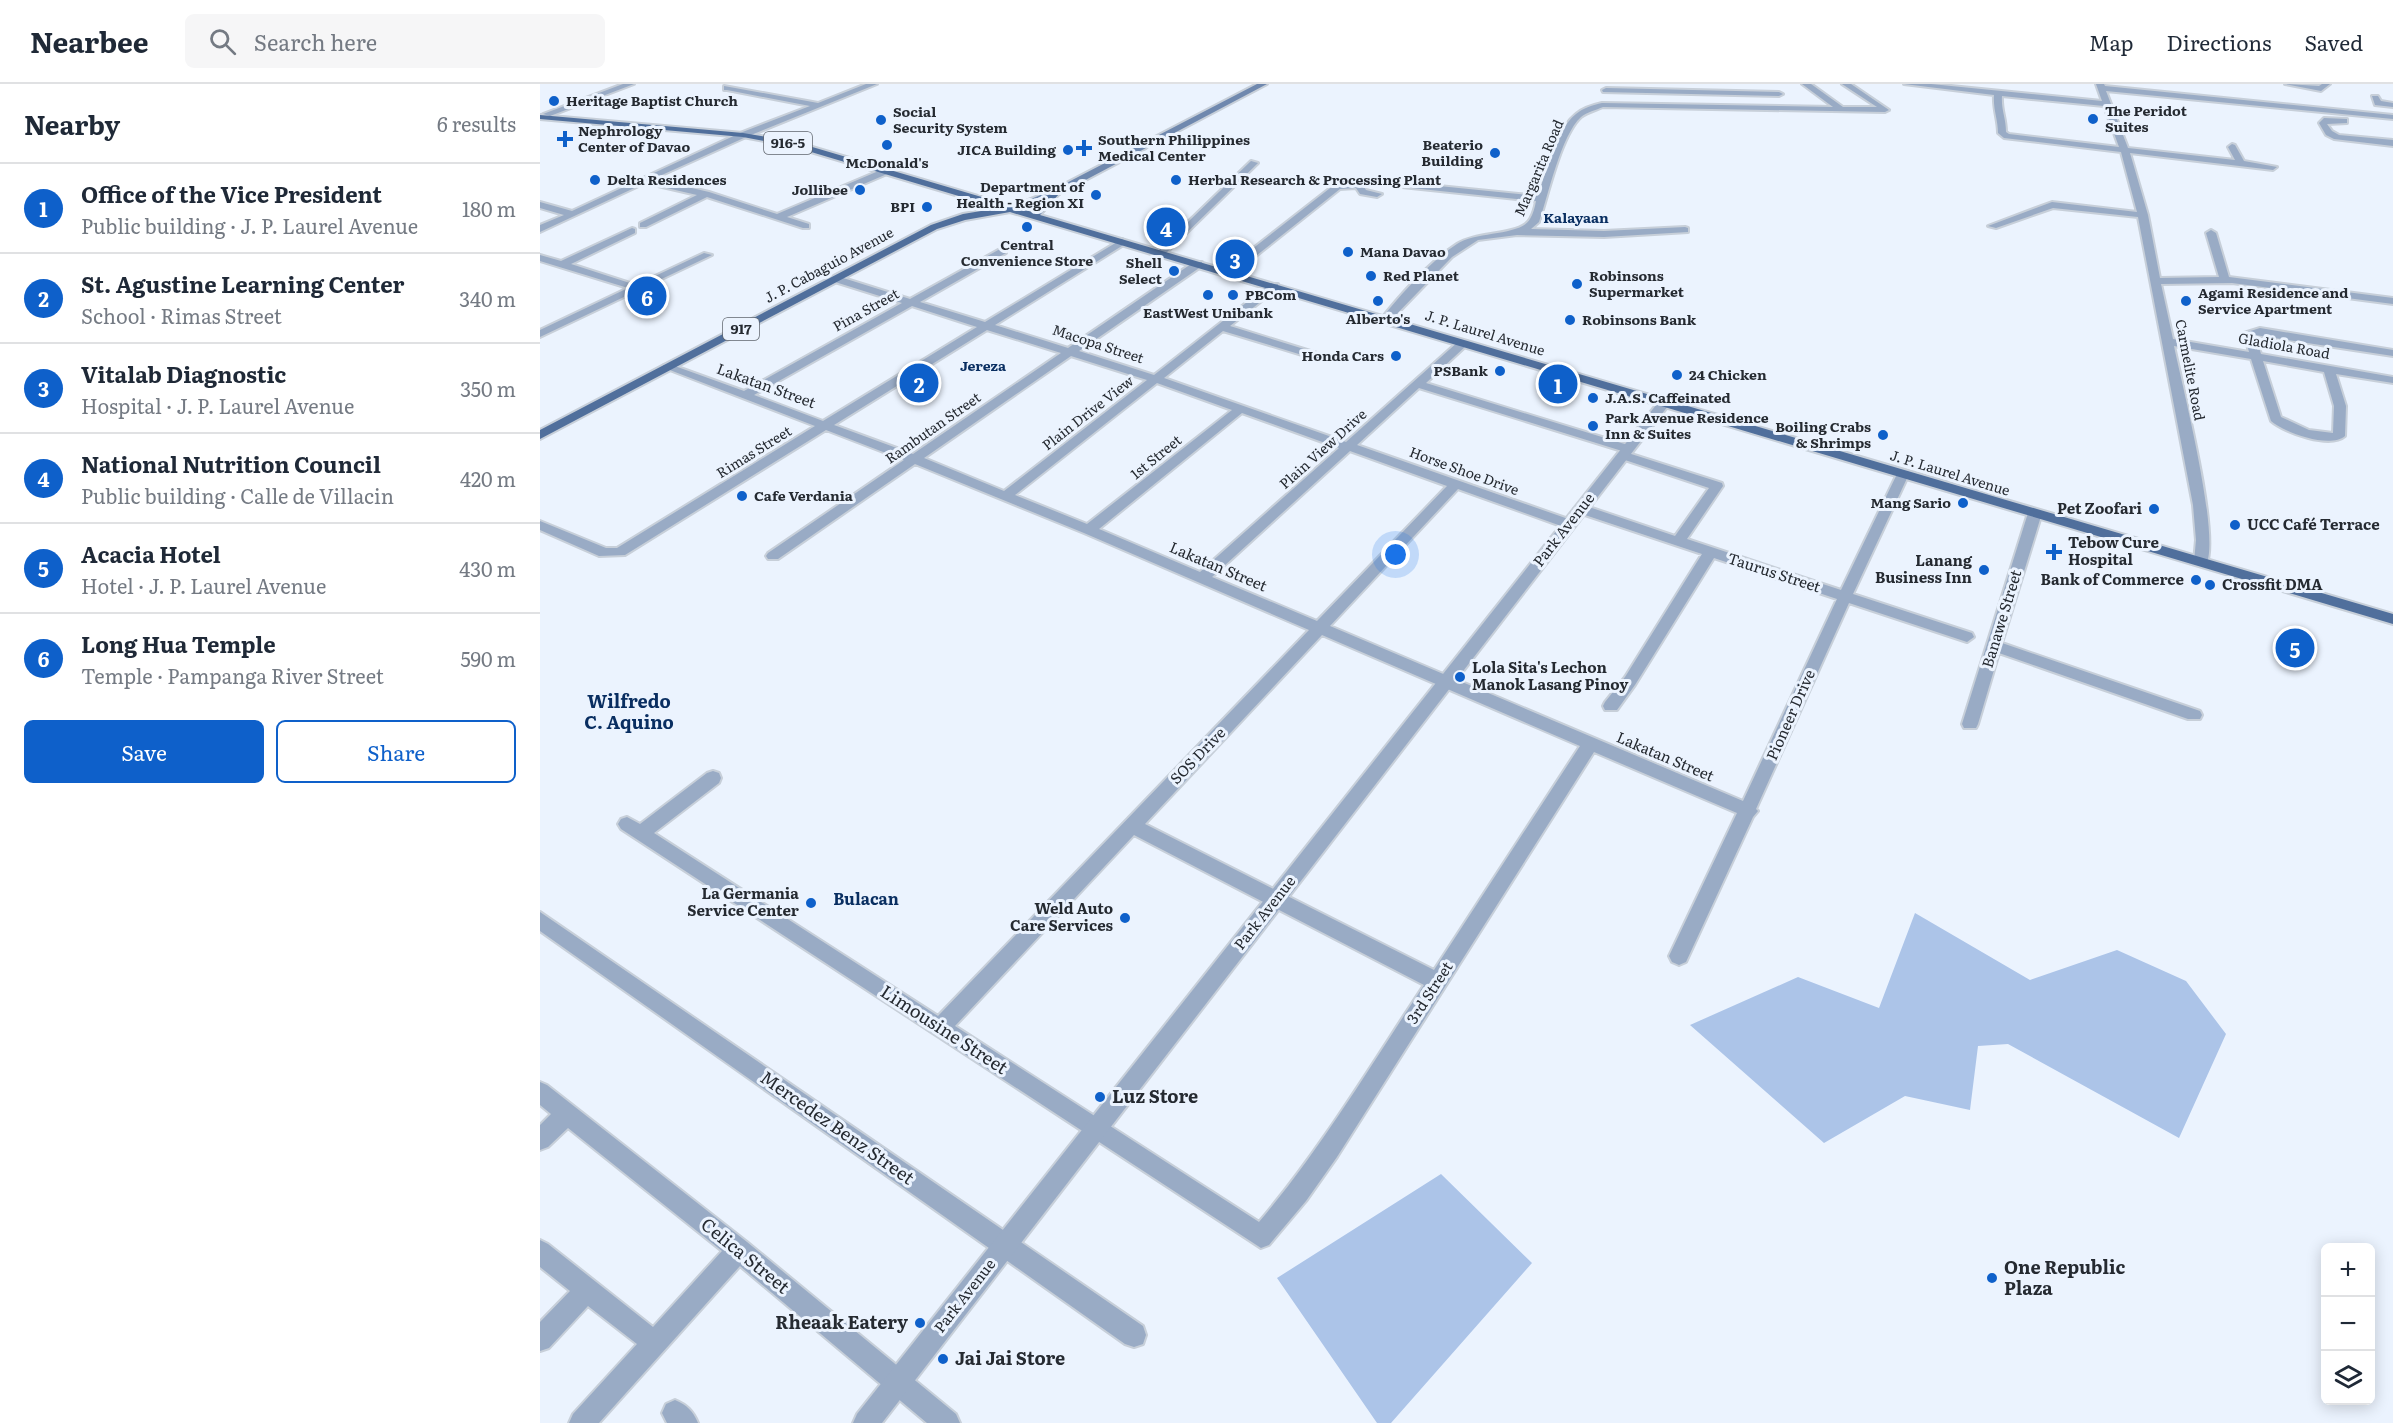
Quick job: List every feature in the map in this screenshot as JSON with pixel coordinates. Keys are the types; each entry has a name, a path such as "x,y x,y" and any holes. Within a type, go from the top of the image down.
{"main road":[{"path":"1011,209 1056,192 1263,84"},
{"name":"J. P. Laurel Avenue","path":"542,115 742,135 792,144 2393,619"},
{"path":"1035,216 1039,208 1056,192"},
{"path":"942,224 943,216 973,198"},
{"name":"J. P. Cabaguio Avenue","path":"540,435 942,224 968,216 1011,209"}],"street":[{"path":"542,115 630,84"},
{"path":"540,229 742,135 873,84"},
{"path":"1768,84 1796,108"},
{"path":"1806,84 1841,109"},
{"path":"1846,84 1895,115"},
{"path":"1908,84 2109,104"},
{"path":"2289,84 2321,89 2326,84"},
{"path":"2101,86 2393,117"},
{"name":"Carmelite Road","path":"2101,86 2126,151 2143,215 2200,505 2203,540 2201,562"},
{"path":"1779,94 1607,87 1602,105 1886,110"},
{"path":"727,88 819,106"},
{"path":"1998,93 1997,111 2002,120 2003,135 2273,167"},
{"path":"2375,98 2378,103 2393,105"},
{"name":"Margarita Road","path":"1386,319 1460,246 1477,238 1517,232 1530,227 1574,120 1579,115 1602,105"},
{"path":"2393,126 2331,120 2323,123 2333,136 2393,143"},
{"path":"2232,147 2241,164"},
{"path":"1161,253 1254,163"},
{"path":"778,217 884,172"},
{"path":"645,180 706,195 806,226"},
{"path":"1402,184 1542,199"},
{"path":"1228,273 1337,187 1359,186 1363,192 1377,194"},
{"path":"643,225 706,195"},
{"path":"540,205 572,213"},
{"path":"1993,226 2052,205 2143,215"},
{"path":"1517,232 1604,234 1685,230"},
{"path":"562,265 632,231"},
{"path":"2211,233 2225,279"},
{"name":"Rimas Street","path":"540,525 604,553 616,554 1122,242"},
{"name":"Pina Street","path":"744,396 1003,251"},
{"path":"540,334 706,255"},
{"path":"540,258 637,288"},
{"name":"Rambutan Street","path":"774,556 1198,264"},
{"name":"Macopa Street","path":"836,279 1072,351 1349,446"},
{"path":"2156,281 2225,279 2393,301"},
{"name":"Plain Drive View","path":"1006,496 1274,286"},
{"path":"540,323 554,328"},
{"path":"1222,327 1316,356"},
{"path":"2329,369 2340,406 2339,436 2327,437 2280,424 2275,418 2249,334 2250,332 2393,353"},
{"name":"Gladiola Road","path":"2169,342 2393,380"},
{"name":"Plain View Drive","path":"1202,578 1463,343"},
{"name":"Lakatan Street","path":"668,367 915,459 1089,530 1749,811"},
{"path":"1418,384 1625,452 1717,486 1678,542"},
{"name":"Park Avenue","path":"866,1423 1664,403"},
{"name":"1st Street","path":"1089,530 1241,408"},
{"name":"Horse Shoe Drive","path":"1349,446 1569,524"},
{"name":"Pioneer Drive","path":"1679,956 1749,811 1844,596 1903,474"},
{"name":"SOS Drive","path":"940,1028 1456,484"},
{"name":"Taurus Street","path":"1581,509 1967,637"},
{"name":"Banawe Street","path":"1970,724 2035,513"},
{"path":"1611,706 1630,681 1710,553"},
{"path":"1995,646 2194,715"},
{"name":"3rd Street","path":"1261,1237 1311,1175 1591,743"},
{"name":"Limousine Street","path":"712,778 634,828 1261,1237"},
{"path":"1132,826 1438,982"},
{"name":"Mercedez Benz Street","path":"540,920 1134,1335"},
{"name":"Celica Street","path":"540,1092 739,1250 948,1423"},
{"path":"540,1139 567,1114"},
{"path":"582,1423 653,1342 739,1250"},
{"path":"540,1252 653,1342"},
{"path":"540,1339 587,1290"}],"shaded area":[{"path":"1915,913 2030,980 2117,950 2186,981 2226,1034 2179,1138 2008,1044 1978,1046 1970,1110 1905,1096 1824,1143 1690,1025 1798,977 1879,1008"},
{"path":"1441,1174 1532,1263 1391,1423 1377,1423 1277,1278"}],"place":[{"name":"Heritage Baptist Church","path":"554,101"},
{"name":"The Peridot Suites","path":"2093,119"},
{"name":"Social Security System","path":"881,120"},
{"name":"Nephrology Center of Davao","path":"565,139"},
{"name":"McDonald's","path":"887,145"},
{"name":"Southern Philippines Medical Center","path":"1084,148"},
{"name":"JICA Building","path":"1068,150"},
{"name":"Beaterio Building","path":"1495,153"},
{"name":"Delta Residences","path":"595,180"},
{"name":"Herbal Research & Processing Plant","path":"1176,180"},
{"name":"Jollibee","path":"860,190"},
{"name":"Department of Health - Region XI","path":"1096,195"},
{"name":"BPI","path":"927,207"},
{"name":"Central Convenience Store","path":"1027,227"},
{"name":"National Nutrition Council","path":"1166,227"},
{"name":"Mana Davao","path":"1348,252"},
{"name":"Vitalab Diagnostic","path":"1235,259"},
{"name":"Shell Select","path":"1174,271"},
{"name":"Red Planet","path":"1371,276"},
{"name":"Robinsons Supermarket","path":"1577,284"},
{"name":"EastWest Unibank","path":"1208,295"},
{"name":"PBCom","path":"1233,295"},
{"name":"Long Hua Temple","path":"647,296"},
{"name":"Alberto's","path":"1378,301"},
{"name":"Agami Residence and Service Apartment","path":"2186,301"},
{"name":"Robinsons Bank","path":"1570,320"},
{"name":"Honda Cars","path":"1396,356"},
{"name":"PSBank","path":"1500,371"},
{"name":"24 Chicken","path":"1677,375"},
{"name":"St. Agustine Learning Center","path":"919,383"},
{"name":"Office of the Vice President","path":"1558,384"},
{"name":"J.A.S. Caffeinated","path":"1593,398"},
{"name":"Park Avenue Residence Inn & Suites","path":"1593,426"},
{"name":"Boiling Crabs & Shrimps","path":"1883,435"},
{"name":"Cafe Verdania","path":"742,496"},
{"name":"Mang Sario","path":"1963,503"},
{"name":"Pet Zoofari","path":"2154,509"},
{"name":"UCC Café Terrace","path":"2235,525"},
{"name":"Tebow Cure Hospital","path":"2054,552"},
{"name":"Lanang Business Inn","path":"1984,570"},
{"name":"Bank of Commerce","path":"2196,580"},
{"name":"Crossfit DMA","path":"2210,585"},
{"name":"Acacia Hotel","path":"2295,648"},
{"name":"Lola Sita's Lechon Manok Lasang Pinoy","path":"1460,677"},
{"name":"La Germania Service Center","path":"811,903"},
{"name":"Weld Auto Care Services","path":"1125,918"},
{"name":"Luz Store","path":"1100,1097"},
{"name":"One Republic Plaza","path":"1992,1278"},
{"name":"Rheaak Eatery","path":"920,1323"},
{"name":"Jai Jai Store","path":"943,1359"}],"district":[{"name":"Kalayaan","path":"1576,218"},
{"name":"Jereza","path":"983,366"},
{"name":"Wilfredo C. Aquino","path":"629,712"},
{"name":"Bulacan","path":"866,899"}]}
